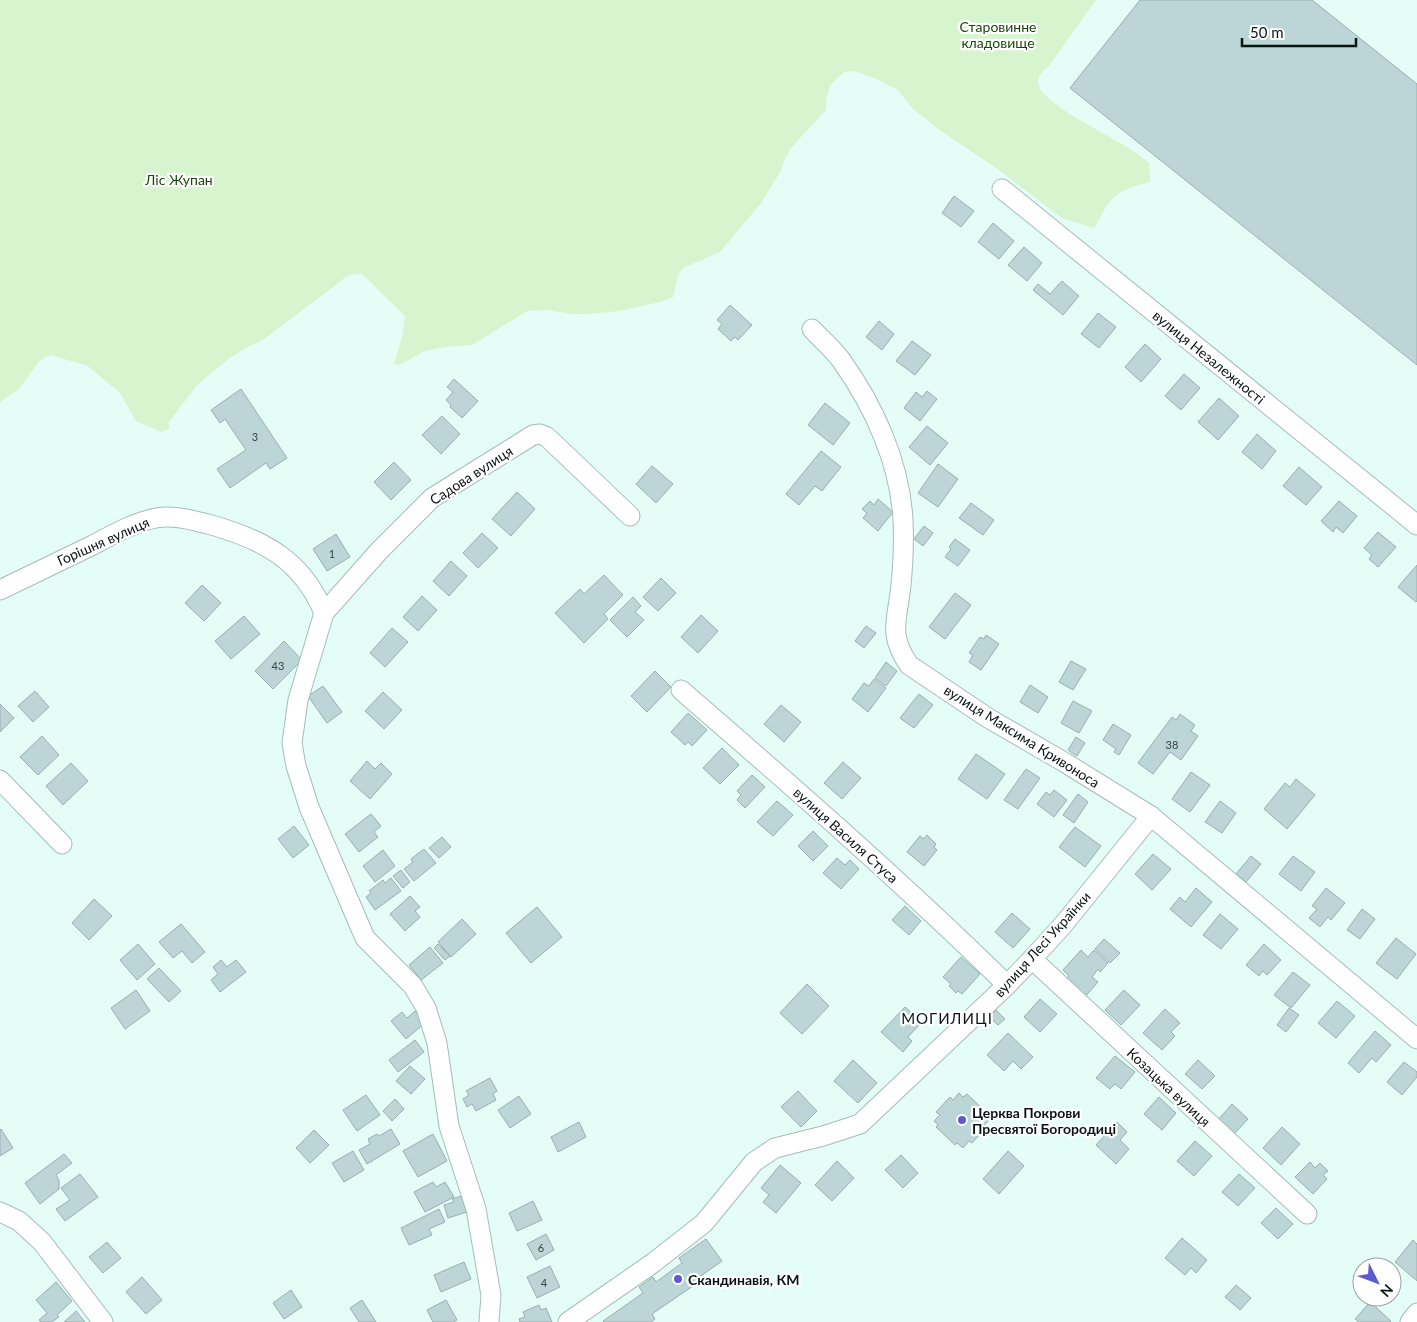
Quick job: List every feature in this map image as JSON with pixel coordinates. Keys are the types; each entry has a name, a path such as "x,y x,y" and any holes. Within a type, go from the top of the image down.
{"street":[{"name":"вулиця Незалежності","path":"1002,189 1417,526"},
{"name":"вулиця Максима Кривоноса","path":"812,329 840,358 872,409 895,469 903,520 901,586 896,617 897,640 900,652 909,664 988,718 1151,816 1417,1039"},
{"name":"Садова вулиця","path":"324,613 379,551 432,498 533,435 540,434 547,437 630,516"},
{"name":"Горішня вулиця","path":"0,590 120,531 155,518 185,518 233,530 276,552 304,578 317,596 324,613"},
{"path":"324,613 298,700 292,743 296,766 309,807 365,938 413,986 426,1008 437,1044 449,1126 476,1209 491,1295 489,1322"},
{"name":"вулиця Василя Стуса","path":"681,690 941,920 1007,985"},
{"path":"0,780 62,844"},
{"name":"вулиця Лесі Українки","path":"568,1322 653,1263 704,1223 754,1162 775,1148 860,1124 1032,959 1063,925 1151,816"},
{"name":"Козацька вулиця","path":"1032,959 1308,1214"},
{"path":"0,1212 19,1221 42,1242 104,1322"},
{"path":"1410,1322 1417,1313"}],"green space":[{"name":"Ліс Жупан","path":"0,0 1096,0 1049,66 1041,73 1038,81 1040,88 1055,104 1124,145 1149,163 1150,182 1131,187 1114,197 1094,228 1062,218 999,170 941,131 913,109 899,91 877,79 854,71 844,72 830,86 826,100 826,110 791,148 782,169 761,203 720,252 683,268 678,275 673,297 660,302 619,311 571,314 549,310 527,311 472,345 425,351 401,364 394,365 403,333 405,316 362,274 349,275 264,339 227,360 197,385 168,423 170,428 161,432 136,421 120,393 88,366 51,355 40,360 19,389 0,402"}],"building":[{"path":"1140,0 1312,0 1417,84 1417,365 1070,88"},
{"path":"954,196 974,211 961,227 942,213"},
{"path":"993,223 1014,241 999,259 978,242"},
{"path":"1024,247 1042,263 1027,281 1008,265"},
{"path":"1062,281 1079,296 1063,315 1033,290 1038,284 1050,294"},
{"path":"730,305 752,325 738,340 735,337 731,341 718,329 722,324 717,320"},
{"path":"1098,313 1116,327 1099,348 1081,334"},
{"path":"879,321 894,334 882,350 866,337"},
{"path":"912,341 931,355 915,375 896,361"},
{"path":"1145,344 1161,359 1141,382 1125,367"},
{"path":"1184,374 1200,388 1181,410 1165,396"},
{"path":"454,379 478,401 462,418 450,407 451,405 446,400 453,392 447,387"},
{"path":"241,389 287,458 270,469 266,463 230,488 217,469 246,450 225,419 220,423 211,410"},
{"path":"927,391 937,399 920,421 904,408 916,392 922,397"},
{"path":"1219,398 1239,416 1218,440 1198,422"},
{"path":"825,403 850,423 833,445 808,425"},
{"path":"442,416 460,434 441,454 422,435"},
{"path":"927,426 948,443 930,465 909,447"},
{"path":"1257,434 1276,451 1262,469 1242,452"},
{"path":"821,451 841,467 822,491 815,486 799,505 786,494"},
{"path":"394,462 411,480 391,500 374,482"},
{"path":"938,464 958,479 938,507 918,493"},
{"path":"652,466 673,484 656,503 636,484"},
{"path":"1299,467 1322,487 1306,505 1283,486"},
{"path":"517,492 535,509 511,536 492,519"},
{"path":"878,499 893,512 878,531 863,518 867,513 862,509 870,501 874,505"},
{"path":"1339,501 1357,516 1343,533 1336,527 1333,532 1321,521"},
{"path":"971,503 994,520 983,535 959,518"},
{"path":"924,526 933,533 923,546 914,539"},
{"path":"1378,532 1396,547 1378,567 1369,559 1372,555 1364,548"},
{"path":"482,533 498,548 478,568 463,553"},
{"path":"336,534 350,557 327,571 313,549"},
{"path":"955,539 970,550 958,566 945,557"},
{"path":"451,561 467,576 449,596 433,581"},
{"path":"1417,565 1417,601 1416,602 1398,587"},
{"path":"604,575 623,595 604,614 608,619 584,643 555,613 580,589 584,594"},
{"path":"661,578 676,593 658,611 643,597"},
{"path":"202,585 221,603 204,621 185,603"},
{"path":"955,593 971,605 945,639 929,627"},
{"path":"422,596 437,610 418,631 403,617"},
{"path":"633,597 641,606 635,612 644,620 627,637 610,620"},
{"path":"701,615 718,631 698,653 681,637"},
{"path":"244,616 260,634 231,659 215,641"},
{"path":"866,626 876,633 864,648 855,641"},
{"path":"392,628 408,642 385,667 370,653"},
{"path":"986,635 999,644 981,670 969,662 973,655 969,653 980,637 984,639"},
{"path":"284,641 302,660 273,689 255,671"},
{"path":"1071,661 1086,669 1073,690 1059,682"},
{"path":"886,662 897,671 886,686 875,678"},
{"path":"655,671 671,687 647,712 631,696"},
{"path":"874,679 886,688 868,712 852,699 864,683 869,686"},
{"path":"1030,685 1048,697 1038,713 1020,702"},
{"path":"323,686 342,712 327,723 308,696"},
{"path":"35,691 49,707 33,722 18,706"},
{"path":"383,692 402,710 384,729 365,711"},
{"path":"919,694 933,705 914,728 900,718"},
{"path":"1073,701 1092,711 1079,733 1061,723"},
{"path":"0,704 14,718 0,732"},
{"path":"781,705 801,722 784,742 764,724"},
{"path":"688,713 707,730 692,746 688,742 685,745 671,732"},
{"path":"1180,714 1195,725 1191,731 1198,736 1181,760 1170,752 1153,774 1138,763 1172,717 1176,720"},
{"path":"1113,724 1131,735 1119,755 1114,752 1116,749 1103,740"},
{"path":"42,736 59,755 38,775 20,757"},
{"path":"1076,737 1085,743 1077,756 1068,750"},
{"path":"722,748 739,765 720,784 703,768"},
{"path":"976,754 1005,774 987,799 958,779"},
{"path":"367,761 375,769 381,763 392,774 370,799 350,781"},
{"path":"843,762 861,778 842,799 824,783"},
{"path":"71,763 88,781 63,805 46,786"},
{"path":"1026,769 1040,778 1018,809 1004,800"},
{"path":"1191,772 1210,785 1190,812 1172,799"},
{"path":"752,775 765,787 745,808 737,800 741,795 737,791"},
{"path":"1296,779 1315,795 1287,829 1264,809 1285,783 1290,787"},
{"path":"1054,790 1067,800 1054,817 1037,804 1046,792 1050,795"},
{"path":"1078,794 1088,802 1074,823 1063,815"},
{"path":"777,801 793,815 773,836 757,822"},
{"path":"1220,801 1236,813 1222,833 1205,822"},
{"path":"371,814 381,826 374,832 378,837 359,852 345,834"},
{"path":"294,826 309,845 293,858 278,839"},
{"path":"1075,827 1101,846 1085,867 1059,847"},
{"path":"813,831 828,846 813,861 798,846"},
{"path":"927,835 936,844 934,847 937,850 924,866 907,852 920,836 924,839"},
{"path":"442,837 451,847 439,858 429,848"},
{"path":"424,849 436,863 414,881 404,869 413,862 411,859"},
{"path":"383,850 395,866 375,882 363,866"},
{"path":"1153,854 1171,869 1152,890 1135,874"},
{"path":"1251,856 1261,864 1246,882 1236,874"},
{"path":"1293,856 1315,872 1301,891 1279,874"},
{"path":"837,858 845,865 850,860 859,869 841,889 823,873"},
{"path":"401,870 410,882 403,888 393,876"},
{"path":"391,878 401,891 375,910 366,897 371,893 369,891 383,880 385,883"},
{"path":"1196,888 1212,902 1191,927 1170,909 1180,897 1185,902"},
{"path":"1326,888 1345,903 1331,920 1328,917 1320,927 1309,918 1317,909 1312,906"},
{"path":"410,896 420,907 415,911 420,917 405,931 390,914"},
{"path":"94,899 112,916 89,940 72,923"},
{"path":"905,906 921,921 909,935 892,920"},
{"path":"537,907 562,937 531,963 506,933"},
{"path":"1362,909 1375,919 1360,939 1347,930"},
{"path":"1012,913 1030,929 1013,948 995,932"},
{"path":"1220,914 1238,929 1221,949 1203,935"},
{"path":"462,919 476,934 451,957 438,942"},
{"path":"181,924 205,952 192,963 182,951 173,958 159,942"},
{"path":"1396,938 1416,954 1397,979 1376,963"},
{"path":"1104,939 1120,953 1110,963 1095,949"},
{"path":"138,944 155,964 137,980 120,960"},
{"path":"438,944 450,956 445,960 434,948"},
{"path":"1264,944 1281,960 1267,975 1263,971 1259,976 1246,965"},
{"path":"430,947 443,963 421,980 409,965"},
{"path":"1081,950 1088,957 1094,950 1108,963 1100,972 1098,969 1092,977 1098,982 1084,998 1064,981 1069,976 1063,970"},
{"path":"961,957 980,974 962,994 958,991 956,993 949,986 951,984 943,977"},
{"path":"221,960 227,967 236,960 246,972 220,992 211,980 218,974 213,967"},
{"path":"159,968 181,991 169,1002 147,979"},
{"path":"1293,972 1310,985 1291,1008 1274,995"},
{"path":"807,984 829,1006 802,1034 780,1013"},
{"path":"136,990 150,1011 125,1029 111,1008"},
{"path":"1124,990 1140,1005 1121,1025 1105,1010"},
{"path":"1040,999 1057,1014 1040,1032 1024,1017"},
{"path":"1337,1001 1355,1016 1336,1038 1318,1023"},
{"path":"905,1007 922,1022 908,1037 912,1041 903,1052 881,1032"},
{"path":"1289,1008 1299,1015 1286,1032 1277,1025"},
{"path":"1165,1009 1180,1023 1171,1032 1175,1036 1162,1050 1143,1033"},
{"path":"996,1010 1005,1019 998,1025 989,1017"},
{"path":"415,1011 425,1023 406,1039 391,1021 402,1012 407,1018"},
{"path":"1375,1031 1391,1045 1376,1062 1372,1058 1359,1073 1348,1063"},
{"path":"1008,1033 1033,1057 1021,1069 1013,1061 1004,1071 987,1055"},
{"path":"415,1040 424,1052 398,1072 389,1060"},
{"path":"1115,1056 1135,1072 1121,1089 1115,1084 1110,1089 1096,1078"},
{"path":"853,1060 877,1083 858,1103 834,1081"},
{"path":"1198,1060 1215,1076 1202,1089 1185,1074"},
{"path":"1404,1062 1417,1072 1417,1077 1402,1095 1387,1082"},
{"path":"410,1066 425,1079 411,1094 396,1081"},
{"path":"490,1078 497,1091 493,1094 496,1100 476,1111 472,1104 467,1107 463,1099 469,1095 466,1091"},
{"path":"798,1091 817,1111 801,1127 781,1107"},
{"name":"Церква Покрови Пресвятої Богородиці","path":"959,1093 963,1097 967,1094 986,1112 984,1114 990,1119 983,1127 985,1129 972,1143 969,1141 963,1148 957,1143 955,1145 936,1127 938,1125 934,1121 940,1115 936,1112 950,1097 953,1100"},
{"path":"366,1095 380,1115 357,1131 343,1110"},
{"path":"519,1096 531,1114 510,1128 498,1110"},
{"path":"1159,1097 1176,1113 1162,1130 1144,1114"},
{"path":"395,1099 404,1109 392,1121 383,1111"},
{"path":"1232,1104 1248,1119 1232,1136 1216,1122"},
{"path":"579,1122 586,1137 558,1152 551,1137"},
{"path":"1117,1122 1127,1132 1120,1140 1129,1149 1116,1164 1096,1145"},
{"path":"1282,1127 1300,1144 1281,1165 1263,1148"},
{"path":"391,1129 400,1144 367,1164 359,1150 370,1144 368,1139 377,1134 379,1136"},
{"path":"0,1130 13,1148 0,1156"},
{"path":"314,1130 329,1145 310,1163 296,1148"},
{"path":"433,1134 447,1161 418,1177 403,1151"},
{"path":"1195,1141 1212,1156 1194,1176 1177,1161"},
{"path":"353,1151 364,1170 344,1182 332,1163"},
{"path":"1008,1151 1024,1166 999,1194 983,1179"},
{"path":"64,1154 72,1163 56,1175 59,1180 59,1189 40,1204 25,1183"},
{"path":"901,1155 918,1173 903,1188 885,1170"},
{"path":"837,1161 854,1178 832,1201 815,1185"},
{"path":"1310,1162 1315,1168 1320,1163 1328,1171 1323,1175 1327,1179 1313,1194 1295,1177"},
{"path":"780,1165 801,1183 776,1213 763,1202 769,1195 761,1188"},
{"path":"80,1174 98,1197 65,1221 56,1209 70,1200 61,1188"},
{"path":"1239,1174 1255,1188 1238,1206 1222,1192"},
{"path":"433,1182 436,1187 445,1182 454,1197 425,1212 414,1192"},
{"path":"461,1196 467,1212 448,1218 444,1205 454,1202 452,1199"},
{"path":"533,1201 542,1220 517,1231 509,1213"},
{"path":"1276,1208 1293,1224 1278,1239 1261,1223"},
{"path":"439,1209 445,1222 429,1229 432,1235 409,1245 401,1228"},
{"path":"546,1234 554,1250 536,1260 527,1244"},
{"path":"1182,1238 1207,1260 1196,1273 1191,1268 1185,1275 1165,1258"},
{"name":"Скандинавія, КМ","path":"706,1239 722,1261 691,1283 693,1286 652,1314 655,1319 651,1322 603,1321 643,1293 639,1287 653,1277 656,1282 682,1263 679,1258"},
{"path":"1413,1240 1417,1244 1417,1281 1402,1268 1402,1257 1399,1257"},
{"path":"107,1242 121,1258 103,1273 89,1257"},
{"path":"464,1262 471,1279 441,1292 434,1275"},
{"path":"550,1266 560,1287 537,1298 527,1277"},
{"path":"142,1277 162,1300 146,1314 126,1292"},
{"path":"56,1282 72,1301 57,1315 59,1317 52,1322 41,1322 39,1320 47,1313 36,1300"},
{"path":"1236,1285 1251,1298 1240,1310 1225,1297"},
{"path":"291,1290 302,1307 284,1319 273,1303"},
{"path":"362,1300 376,1322 359,1322 350,1308"},
{"path":"446,1300 457,1320 453,1322 433,1322 427,1310"},
{"path":"539,1305 541,1310 546,1308 552,1322 520,1322 519,1319 525,1317 523,1312"},
{"path":"1366,1307 1376,1307 1391,1321 1359,1322 1355,1319"},
{"path":"76,1311 85,1322 64,1322"}],"place":[{"name":"Церква Покрови Пресвятої Богородиці","path":"962,1120"},
{"name":"Скандинавія, КМ","path":"678,1279"}],"district":[{"name":"МОГИЛИЦІ","path":"947,1018"}],"park label":[{"name":"Старовинне кладовище","path":"998,34"}]}
